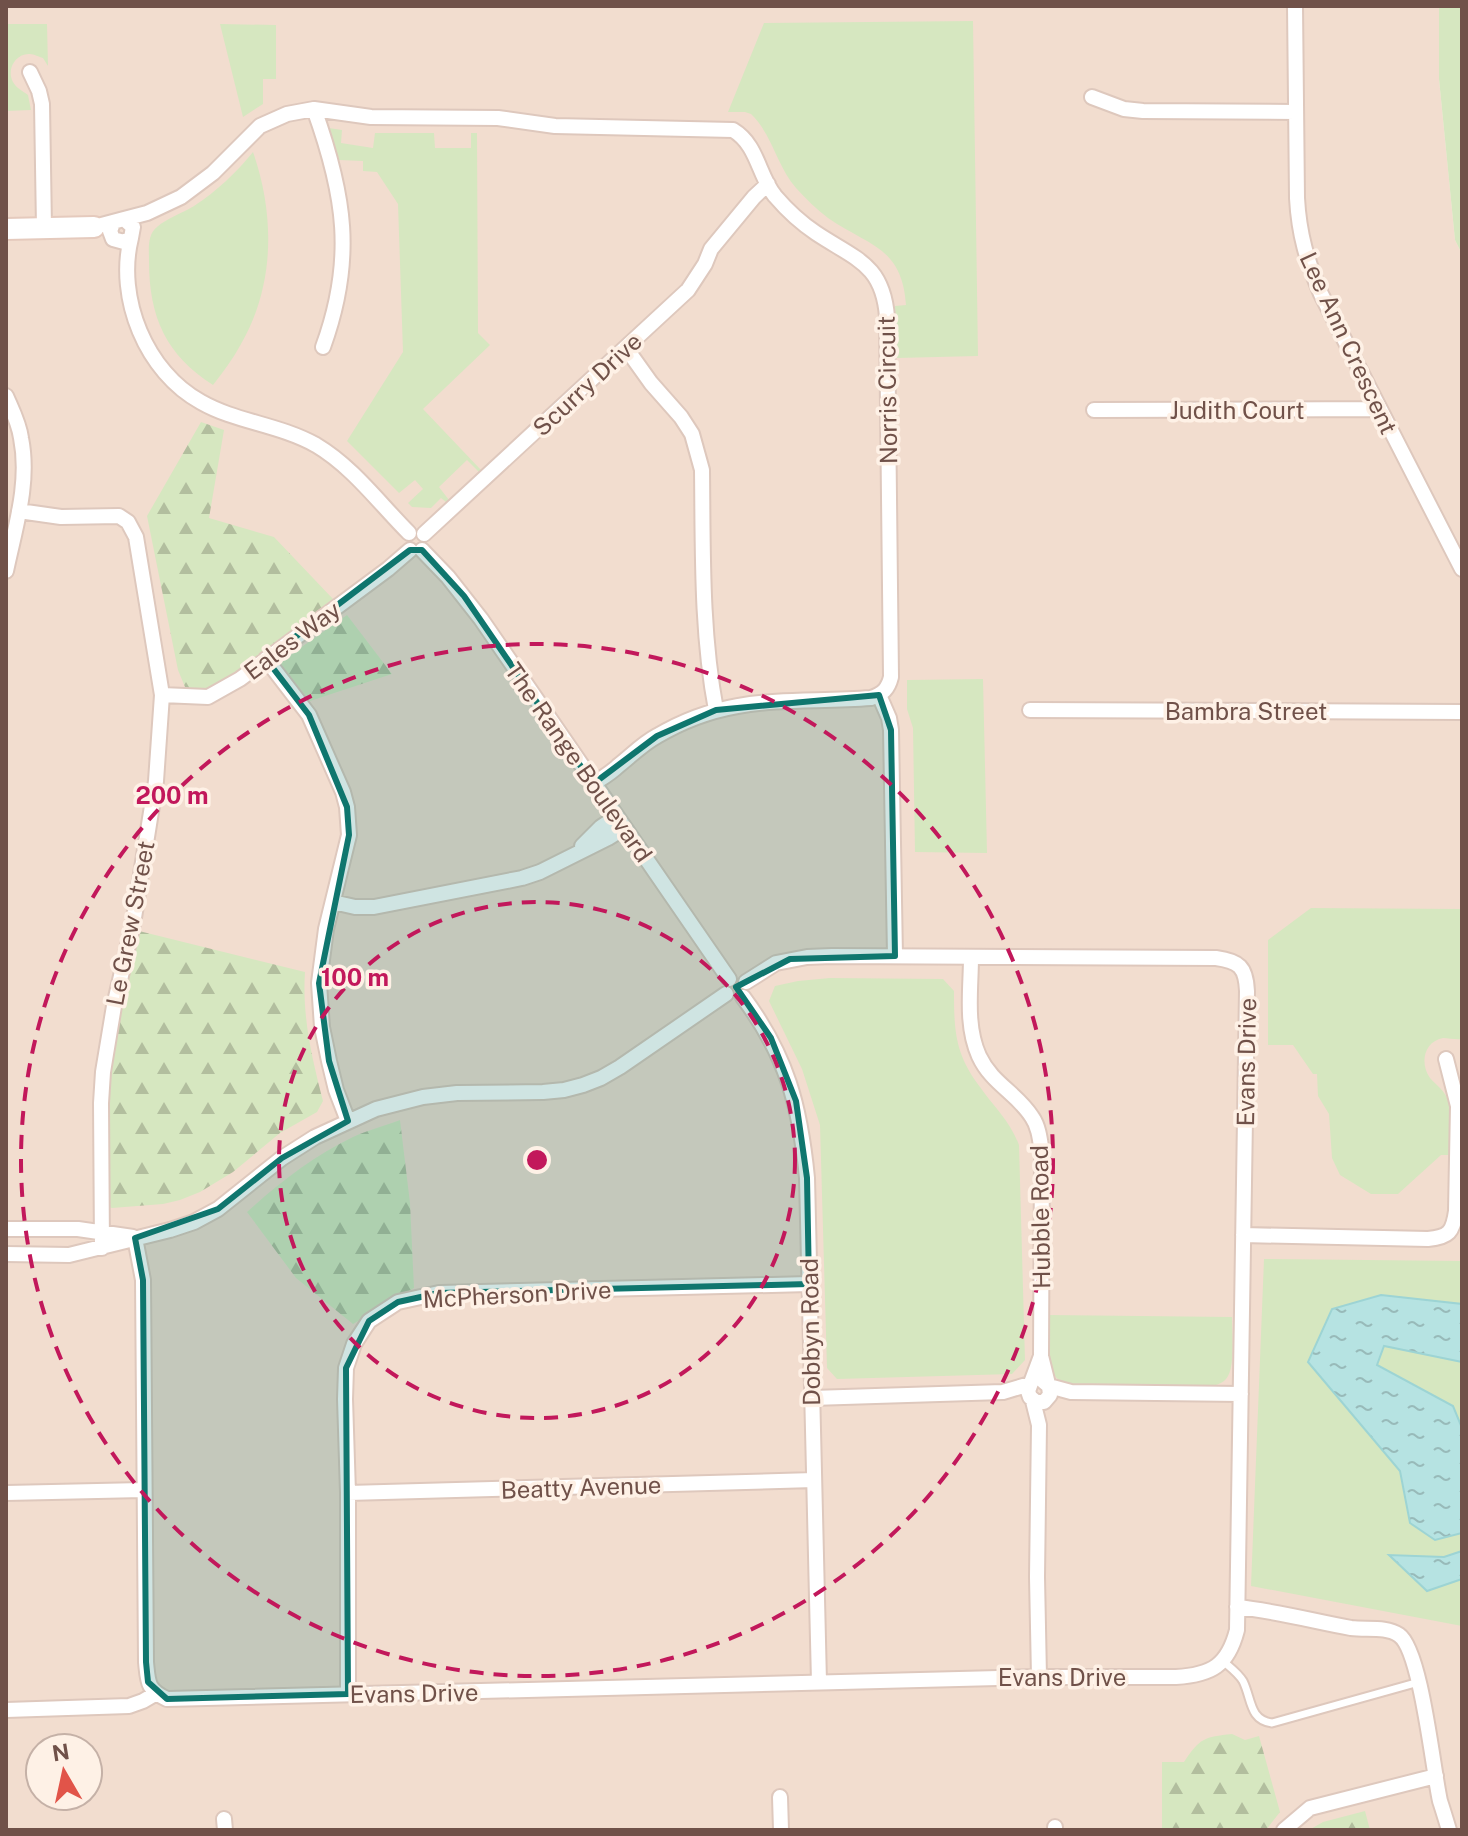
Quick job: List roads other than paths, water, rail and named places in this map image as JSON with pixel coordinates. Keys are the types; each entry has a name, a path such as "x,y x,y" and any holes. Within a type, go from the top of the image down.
{"street":[{"name":"Lee Ann Crescent","path":"1295,6 1299,223 1303,246 1321,294 1462,569"},
{"path":"30,72 42,104 44,228"},
{"path":"1092,97 1124,109 1143,111 1296,112"},
{"path":"314,109 336,178 343,238 339,296 323,347"},
{"name":"Norris Circuit","path":"118,232 147,213 181,197 213,173 260,126 287,114 314,109 371,117 498,118 555,126 733,130 743,136 750,144 770,188 804,224 858,259 872,272 886,299 891,677 889,687 879,695"},
{"name":"Scurry Drive","path":"417,534 688,290 711,249 754,197 770,188"},
{"path":"6,229 118,232 127,255 134,318 147,346 173,380 199,402 296,435 335,458 417,534 406,540 416,550"},
{"path":"621,352 681,417 698,451 702,470 704,620 709,658 722,708"},
{"path":"6,396 22,438 24,477 6,571"},
{"name":"Judith Court","path":"1094,410 1379,409"},
{"name":"Le Grew Street","path":"19,511 61,517 119,516 128,522 136,537 162,695 156,781 133,924 103,1072 102,1248"},
{"name":"Eales Way","path":"162,695 208,697 240,679 416,550"},
{"name":"The Range Boulevard","path":"416,550 448,577 481,619 728,986"},
{"path":"266,659 309,715 347,807 349,835 323,948 319,1003 336,1090 348,1121"},
{"path":"590,780 620,765 657,736 722,708 758,702 879,695 891,730 895,956"},
{"name":"Bambra Street","path":"1030,710 1462,712"},
{"path":"333,902 374,907 522,878 552,868 573,855 601,827 620,822"},
{"name":"Evans Drive","path":"155,1694 183,1700 819,1682 1191,1676 1224,1662 1237,1630 1247,991 1247,979 1238,964 1216,958 832,956 776,963 745,989"},
{"name":"Hubble Road","path":"971,957 972,1037 991,1075 1019,1100 1032,1117 1039,1131 1042,1153 1037,1577 1039,1677"},
{"path":"6,1254 69,1255 194,1222 238,1195 282,1158 315,1137 376,1109 423,1097 457,1093 543,1092 583,1085 620,1067 728,986 736,976 745,989"},
{"name":"Dobbyn Road","path":"745,989 784,1064 796,1101 803,1140 807,1178 819,1682"},
{"path":"1243,1235 1428,1239 1449,1233 1456,1211 1458,1106 1446,1059"},
{"path":"6,1229 78,1229 135,1238"},
{"path":"6,1710 129,1706 155,1694 148,1682 146,1662 143,1280 135,1238"},
{"name":"McPherson Drive","path":"348,1694 346,1368 354,1344 369,1321 398,1302 439,1293 809,1284"},
{"path":"812,1398 1003,1392 1241,1394"},
{"name":"Beatty Avenue","path":"348,1493 814,1480"},
{"path":"6,1493 143,1490"},
{"path":"1237,1607 1276,1611 1354,1628 1382,1630 1403,1639 1419,1682 1440,1800 1449,1830"},
{"path":"1284,1830 1310,1808 1436,1776"},
{"path":"780,1797 781,1830"}],"lane":[{"path":"1224,1662 1241,1678 1257,1717 1272,1723 1419,1682"}],"water":[{"path":"1381,1295 1462,1304 1462,1362 1384,1346 1377,1365 1453,1406 1462,1428 1462,1533 1435,1540 1410,1523 1400,1471 1308,1362 1332,1309"},
{"path":"1462,1551 1462,1579 1427,1591 1389,1555 1444,1557"}]}
